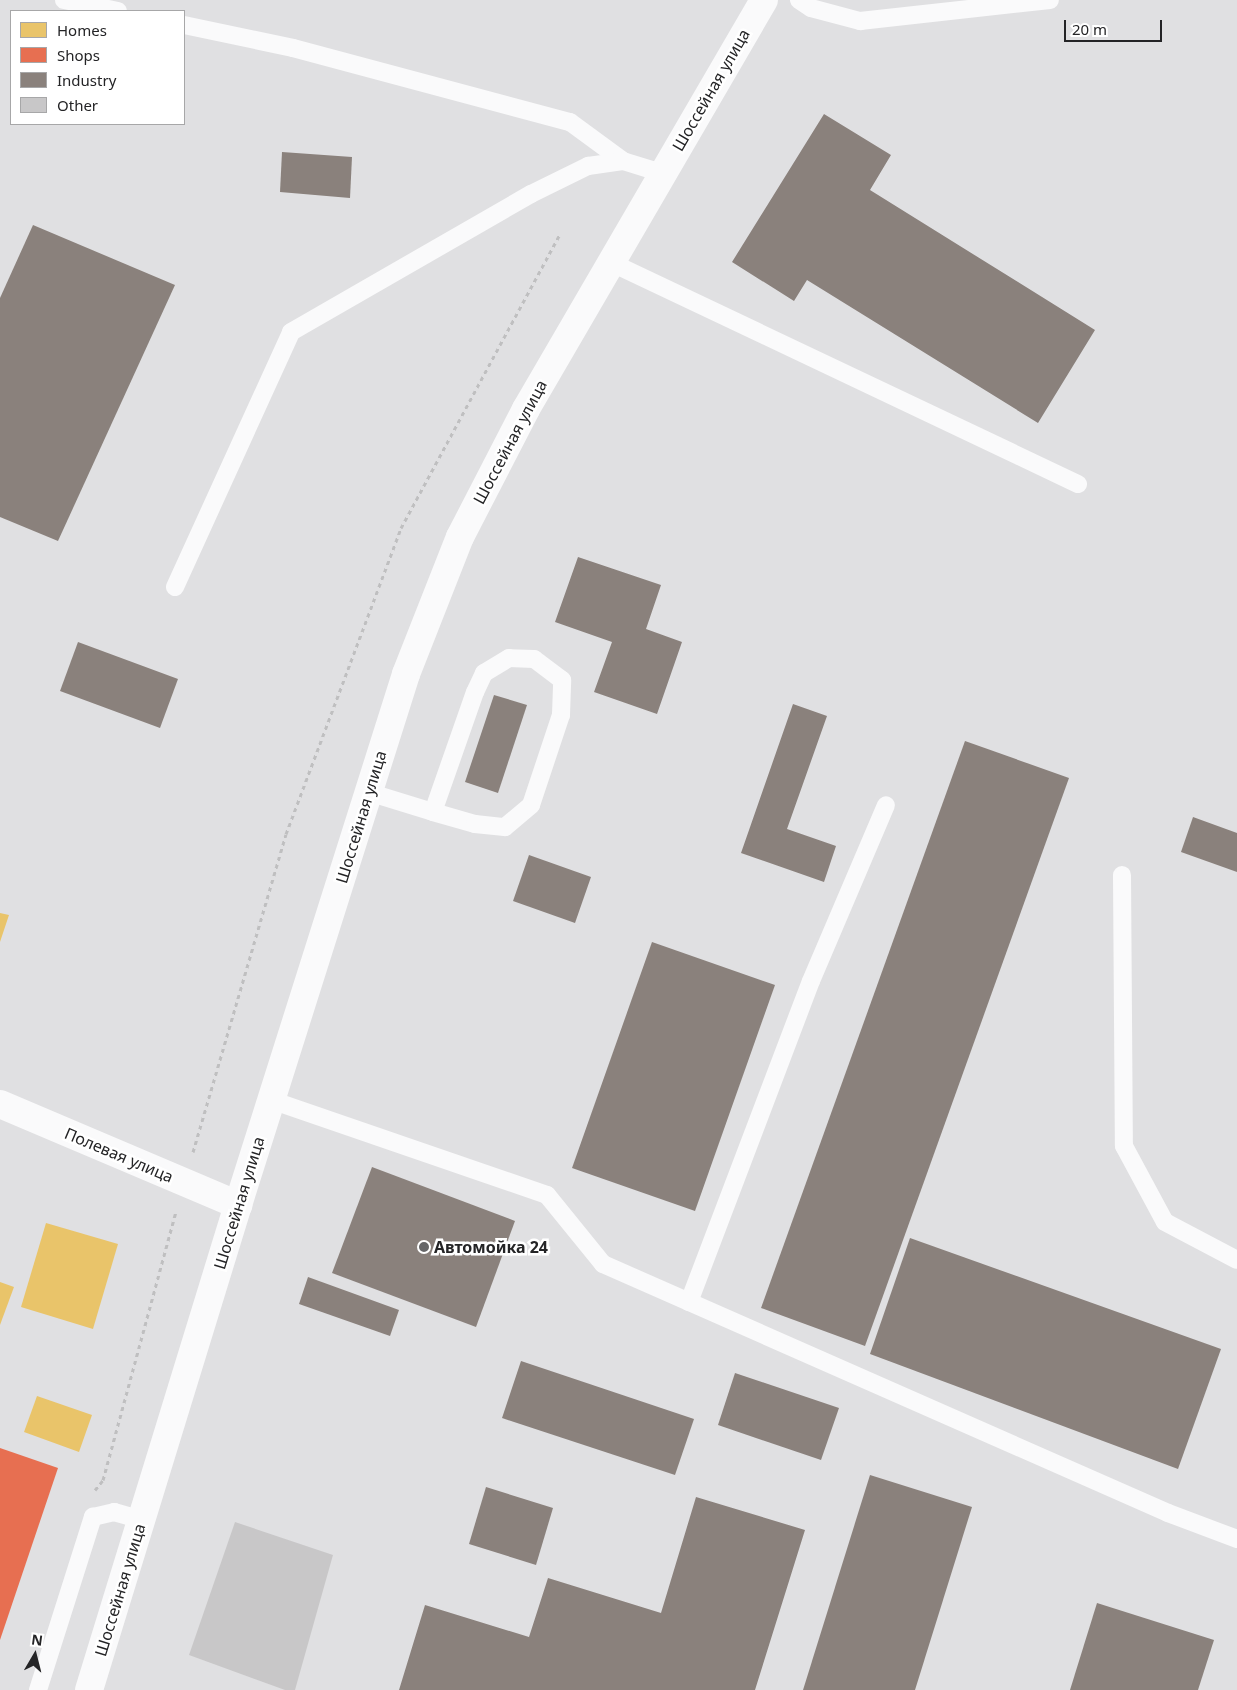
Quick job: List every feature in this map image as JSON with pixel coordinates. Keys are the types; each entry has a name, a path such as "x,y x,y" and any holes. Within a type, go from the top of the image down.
{"main road":[{"name":"Шоссейная улица","path":"89,1690 238,1205 368,792 406,674 460,537 526,409 764,0"},
{"name":"Полевая улица","path":"0,1104 238,1205"}],"lane":[{"path":"64,0 113,10"},
{"path":"799,0 811,8 860,21 1050,0"},
{"path":"185,25 294,48 570,122 623,161 662,174"},
{"path":"175,587 291,332 531,194 588,166 623,161"},
{"path":"610,262 1078,484"},
{"path":"368,792 433,812 475,824 505,828 531,805 561,715 562,680 534,659 509,658 484,673 475,692 433,812"},
{"path":"689,1302 811,981 886,805"},
{"path":"1122,875 1124,1146 1165,1222 1237,1260"},
{"path":"272,1100 547,1195 603,1264 1168,1513 1237,1539"},
{"path":"38,1690 93,1517 114,1512 142,1520"}],"path":[{"path":"93,1493 103,1480 184,1183 286,834 401,528 560,234"}],"building: Homes":[{"path":"0,913 9,915 0,942"},
{"path":"46,1223 118,1244 93,1329 21,1307"},
{"path":"0,1282 14,1287 0,1325"},
{"path":"37,1396 92,1415 79,1452 24,1432"}],"building: Shops":[{"path":"0,1448 58,1468 0,1640"}],"building: Industry":[{"path":"824,114 891,155 870,190 1095,330 1038,423 807,280 794,301 732,262"},
{"path":"282,152 352,157 350,198 280,192"},
{"path":"33,225 175,285 58,541 0,517 0,298"},
{"path":"578,557 661,585 646,629 682,642 657,714 594,692 612,642 555,622"},
{"path":"78,642 178,679 160,728 60,691"},
{"path":"494,695 527,705 498,793 465,782"},
{"path":"793,704 827,716 787,829 836,846 824,882 741,853"},
{"path":"965,741 1069,778 865,1346 761,1308"},
{"path":"1193,817 1237,833 1237,872 1181,852"},
{"path":"529,855 591,877 575,923 513,901"},
{"path":"652,942 775,985 695,1211 572,1168"},
{"name":"Автомойка 24","path":"372,1167 515,1221 476,1327 332,1273"},
{"path":"910,1238 1221,1349 1178,1469 870,1354"},
{"path":"308,1277 399,1310 390,1336 299,1304"},
{"path":"521,1361 694,1419 675,1475 502,1418"},
{"path":"735,1373 839,1408 821,1460 718,1425"},
{"path":"870,1475 972,1507 915,1690 803,1690"},
{"path":"486,1487 553,1508 536,1565 469,1544"},
{"path":"696,1497 805,1530 755,1690 399,1690 425,1605 529,1637 548,1578 661,1613"},
{"path":"1097,1603 1214,1640 1198,1690 1070,1690"}],"building: Other":[{"path":"235,1522 333,1555 295,1690 285,1690 189,1655"}],"place":[{"name":"Автомойка 24","path":"424,1247"}]}
